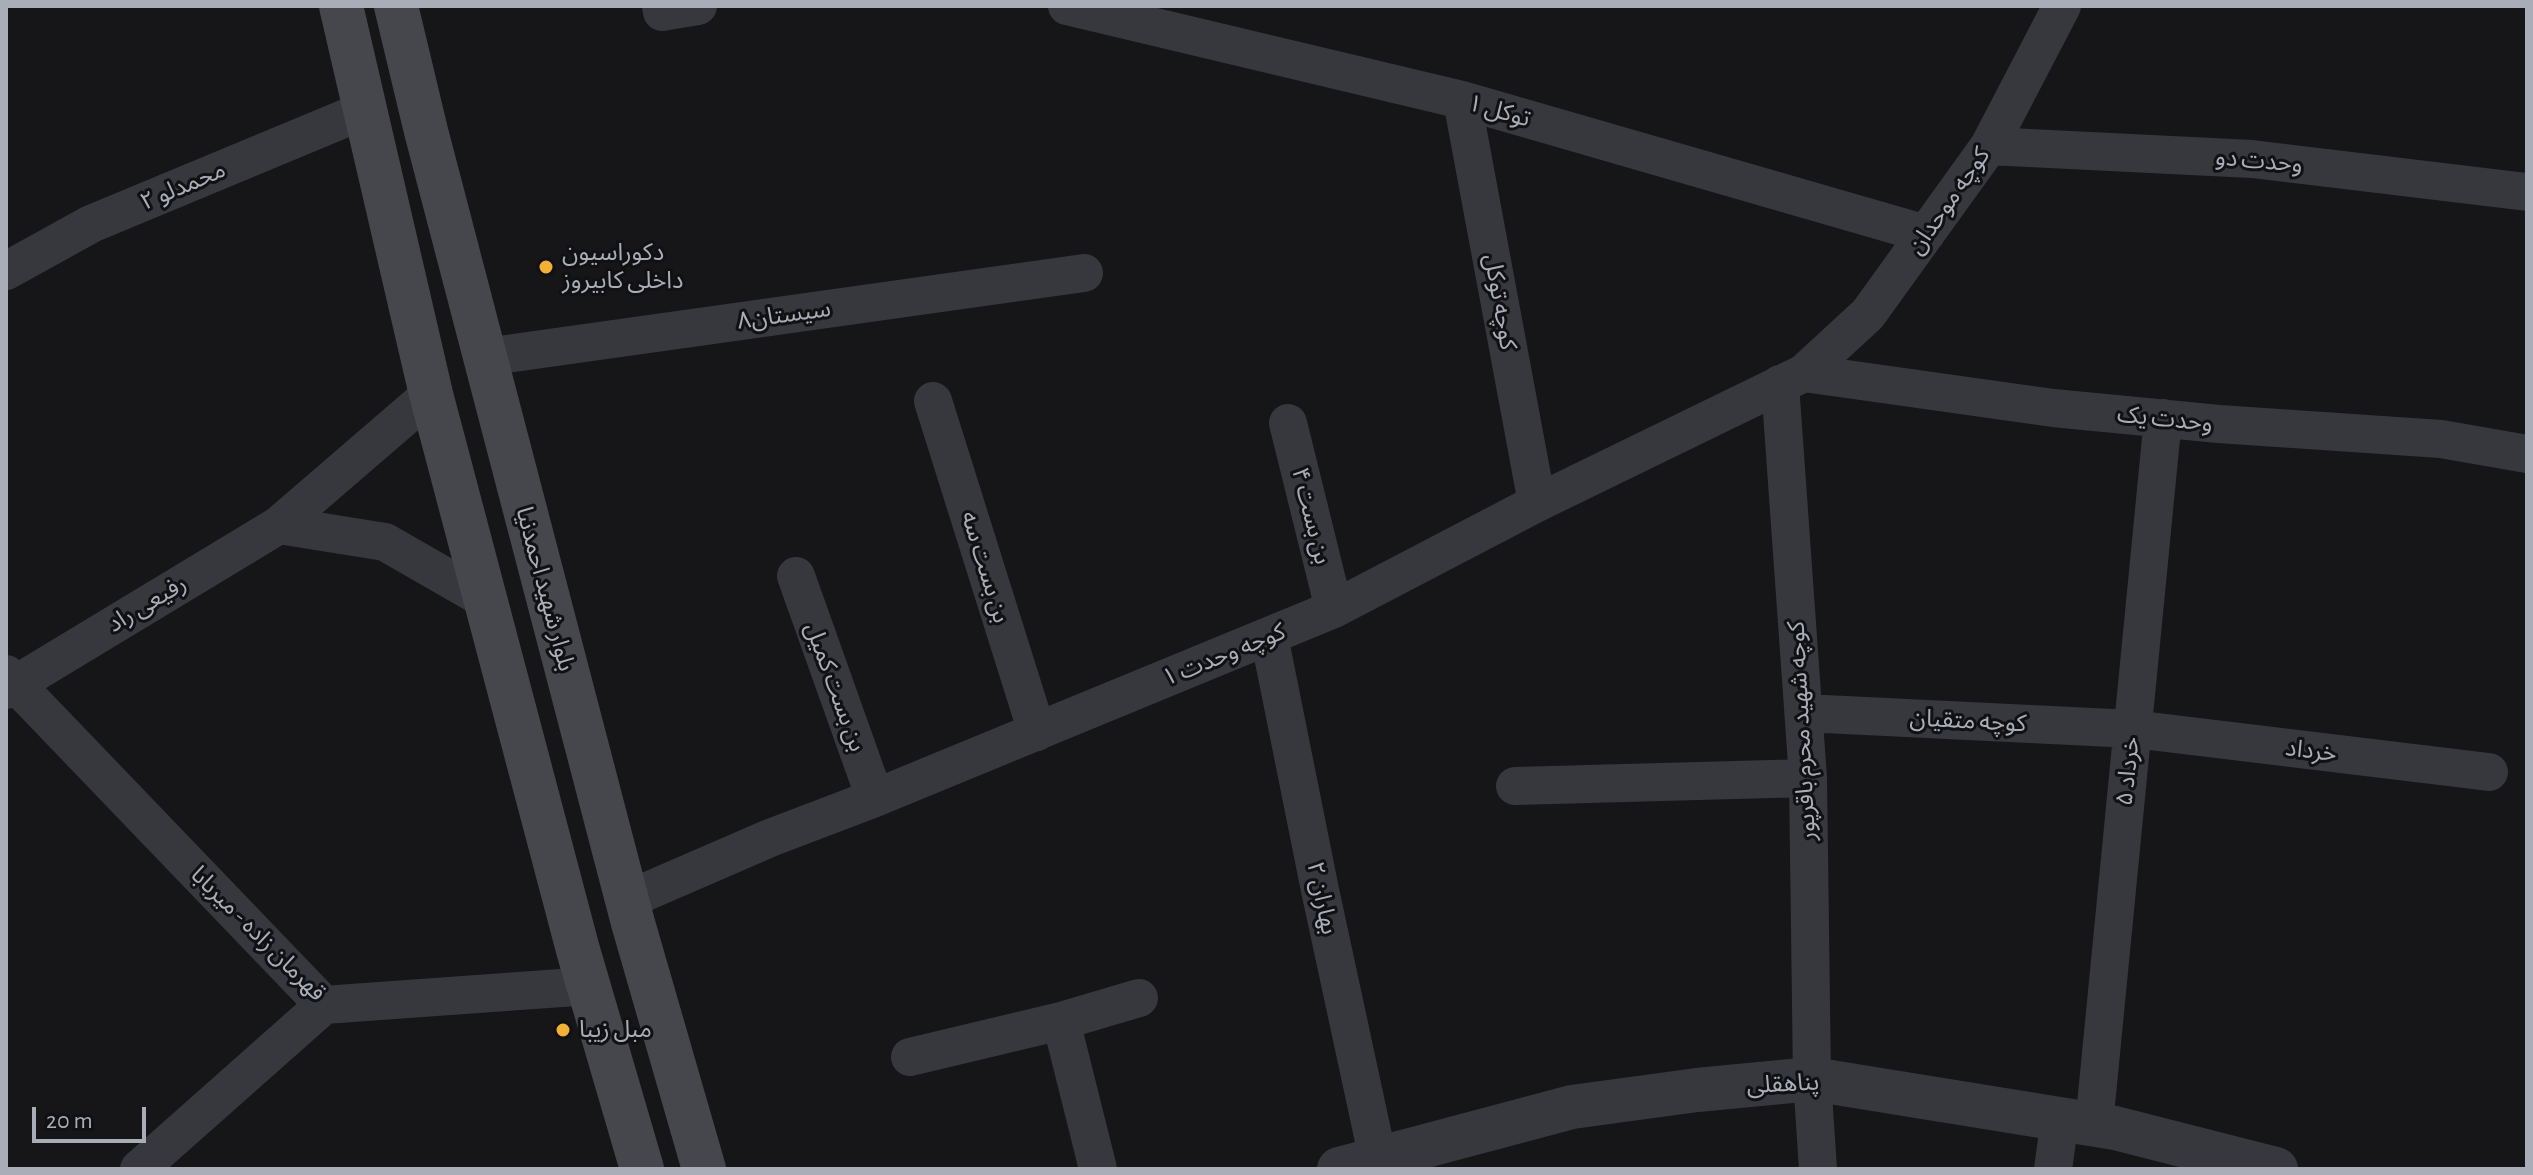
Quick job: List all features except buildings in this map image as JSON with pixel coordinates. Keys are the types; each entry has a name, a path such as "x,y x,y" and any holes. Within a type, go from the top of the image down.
{"main road":[{"path":"341,6 431,394 589,986 642,1169"},
{"name":"بلوار شهید احمدنیا","path":"396,6 627,900 704,1169"}],"street":[{"path":"661,6 662,12 698,6"},
{"name":"توکل ۱","path":"1067,6 1462,100 1926,234"},
{"name":"کوچه موحدان","path":"1792,378 1868,314 1989,146 2062,6"},
{"name":"کوچه توکل","path":"1462,100 1537,503"},
{"name":"محمدلو ۲","path":"6,271 91,224 365,110"},
{"name":"وحدت دو","path":"1989,146 2252,159 2527,192"},
{"name":"سیستان۸","path":"485,357 1084,273"},
{"name":"کوچه وحدت ۱","path":"627,900 770,838 875,798 1334,609 1537,503 1792,378"},
{"name":"وحدت یک","path":"1792,378 2053,408 2441,439 2527,454"},
{"name":"کوچه شهید محرم باقرپور","path":"1792,378 1808,778 1812,1079 1818,1169"},
{"name":"رفیعی راد","path":"9,682 279,525 431,394"},
{"name":"بن بست سه","path":"933,401 1037,732"},
{"name":"خرداد ۵","path":"2053,1169 2077,1122 2133,729 2163,418"},
{"name":"بن بست ۴","path":"1288,423 1334,609"},
{"path":"279,525 385,542 486,600"},
{"name":"بن بست کمیل","path":"796,576 875,798"},
{"name":"بهاران ۲","path":"1269,636 1320,890 1359,1164"},
{"name":"قهرمان زاده - میربابا","path":"9,682 324,1005 589,986"},
{"name":"کوچه متقیان","path":"1804,713 2133,729"},
{"name":"خرداد","path":"2133,729 2489,772"},
{"path":"1515,786 1808,778"},
{"path":"910,1057 1061,1021 1139,998"},
{"path":"139,1169 324,1005"},
{"path":"1061,1021 1098,1169"},
{"name":"پناهقلی","path":"1359,1164 1572,1107 1697,1090 1812,1079 2077,1122 2266,1168"}],"place":[{"name":"دکوراسیون داخلی کابیروز","path":"546,267"},
{"name":"مبل زیبا","path":"563,1030"}]}
